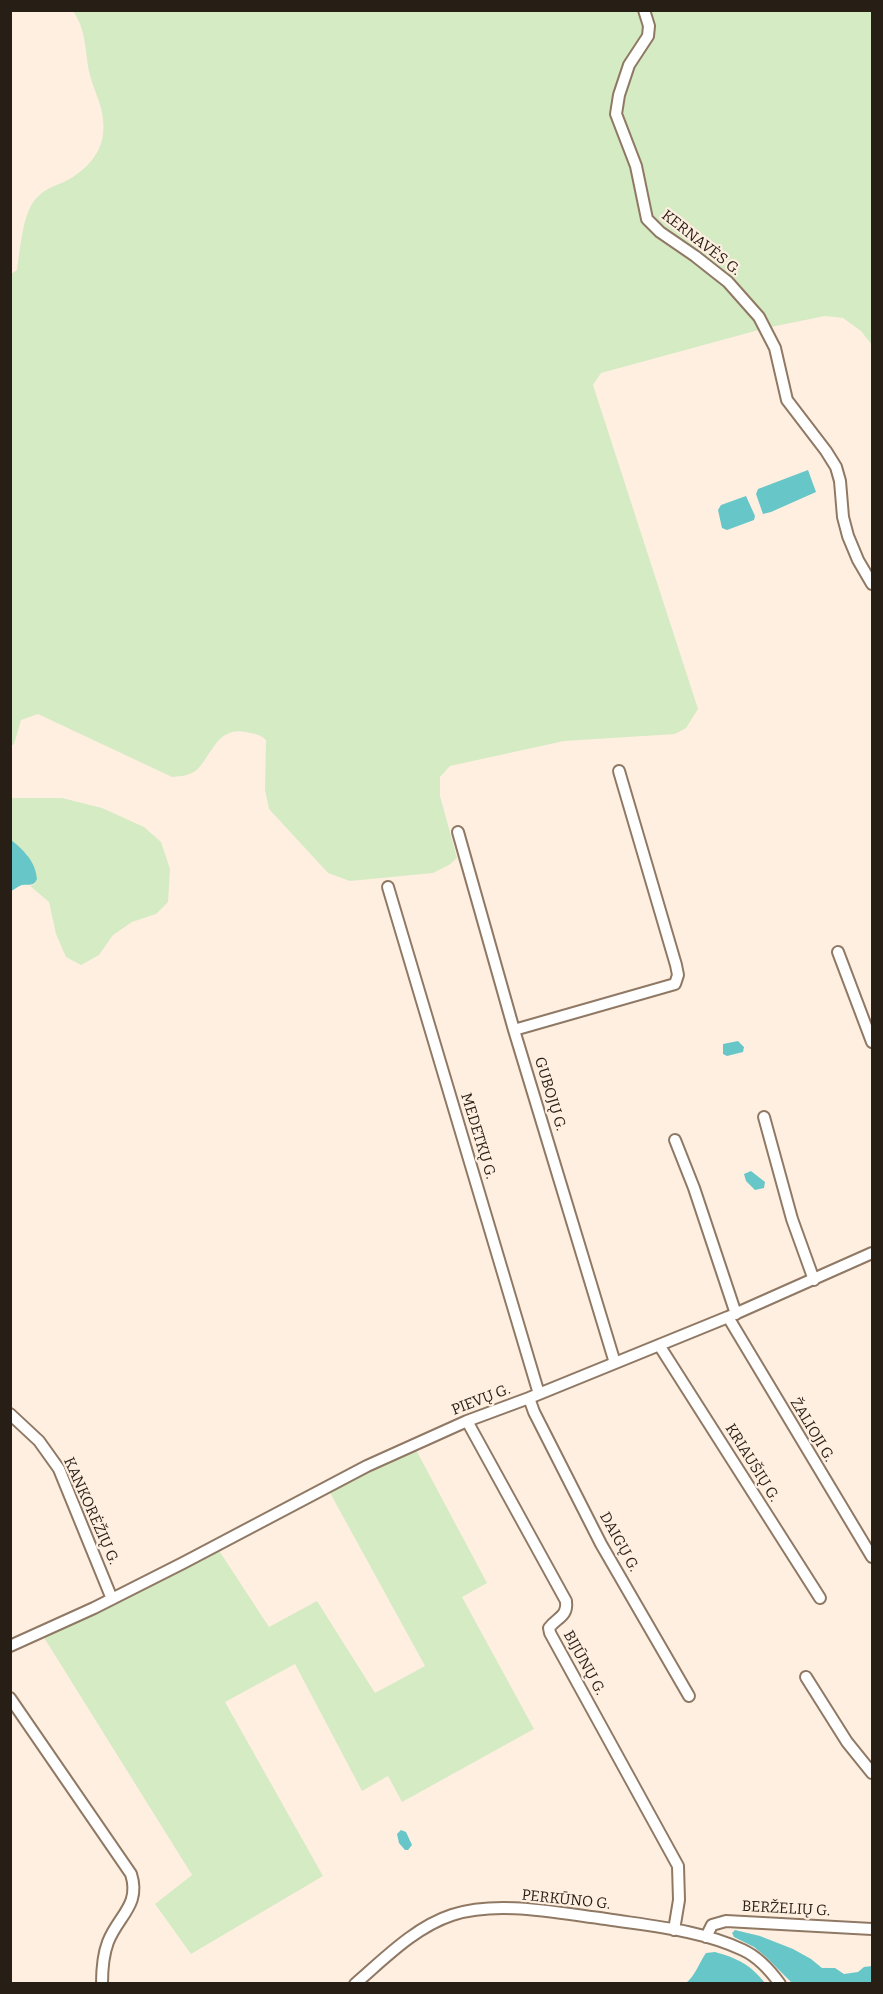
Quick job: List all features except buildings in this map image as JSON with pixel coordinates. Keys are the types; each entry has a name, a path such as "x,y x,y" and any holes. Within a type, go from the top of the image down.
{"street":[{"name":"KERNAVĖS G.","path":"644,10 649,26 648,36 629,65 619,95 616,114 636,166 647,219 660,232 728,282 759,317 775,348 787,400 836,467 848,536 858,560 873,584"},
{"path":"514,1030 675,984 678,975 676,965 619,771"},
{"name":"GUBOJŲ G.","path":"458,832 514,1030 615,1363"},
{"name":"MEDETKŲ G.","path":"388,887 534,1396"},
{"path":"838,952 873,1042"},
{"path":"764,1117 792,1219 814,1280"},
{"name":"ŽALIOJI G.","path":"675,1140 694,1188 732,1315 873,1557"},
{"name":"PIEVŲ G.","path":"10,1646 112,1599 367,1466 467,1421 732,1315 873,1253"},
{"name":"KRIAUŠIŲ G.","path":"659,1345 820,1598"},
{"name":"DAIGŲ G.","path":"534,1396 534,1413 601,1544 689,1696"},
{"name":"KANKORĖŽIŲ G.","path":"10,1414 39,1441 59,1469 112,1599"},
{"name":"BIJŪNŲ G.","path":"467,1421 566,1601 565,1614 552,1624 549,1628 550,1633 678,1866 679,1900 674,1930"},
{"path":"806,1677 847,1742 873,1773"},
{"path":"10,1698 131,1874 135,1886 133,1898 108,1941 102,1965 102,1983"},
{"name":"PERKŪNO G.","path":"355,1983 431,1924 468,1911 507,1909 552,1912 706,1936 743,1950 758,1959 780,1983"},
{"name":"BERŽELIŲ G.","path":"706,1936 712,1925 726,1921 873,1929"}],"green space":[{"path":"73,11 872,11 872,345 861,331 843,318 825,316 766,328 601,373 593,385 698,709 686,728 675,734 564,741 450,766 440,777 440,796 457,858 433,873 350,881 328,873 269,809 265,790 266,740 259,735 237,731 229,733 217,742 198,769 189,774 172,777 38,714 21,720 14,744 11,746 11,274 17,270 24,227 32,204 46,190 73,177 87,166 97,153 103,137 102,114 90,77 83,32"},
{"path":"11,798 62,798 102,808 144,827 161,842 170,869 168,902 156,914 132,922 113,935 99,955 81,965 66,957 56,934 49,902 30,886 35,884 27,854 11,840"},
{"path":"415,1448 487,1583 462,1597 534,1729 402,1802 388,1776 362,1791 295,1664 225,1702 323,1876 191,1954 155,1904 192,1875 43,1636 218,1549 269,1627 317,1601 375,1693 425,1666 329,1491"}],"water":[{"path":"808,470 816,492 763,514 756,494 758,489"},
{"path":"746,496 755,516 754,520 727,530 722,528 718,510 721,505"},
{"path":"11,840 28,857 37,879 33,884 22,885 11,891"},
{"path":"738,1041 744,1047 743,1052 727,1056 723,1054 723,1044"},
{"path":"751,1171 765,1182 764,1188 755,1190 746,1181 744,1174"},
{"path":"401,1830 406,1832 412,1845 408,1850 405,1850 399,1843 397,1834"},
{"path":"735,1930 760,1936 793,1949 822,1968 835,1968 844,1974 858,1972 864,1967 872,1966 872,1983 792,1983 754,1947 734,1937 732,1933"},
{"path":"715,1952 743,1963 765,1983 686,1983 706,1953"}]}
